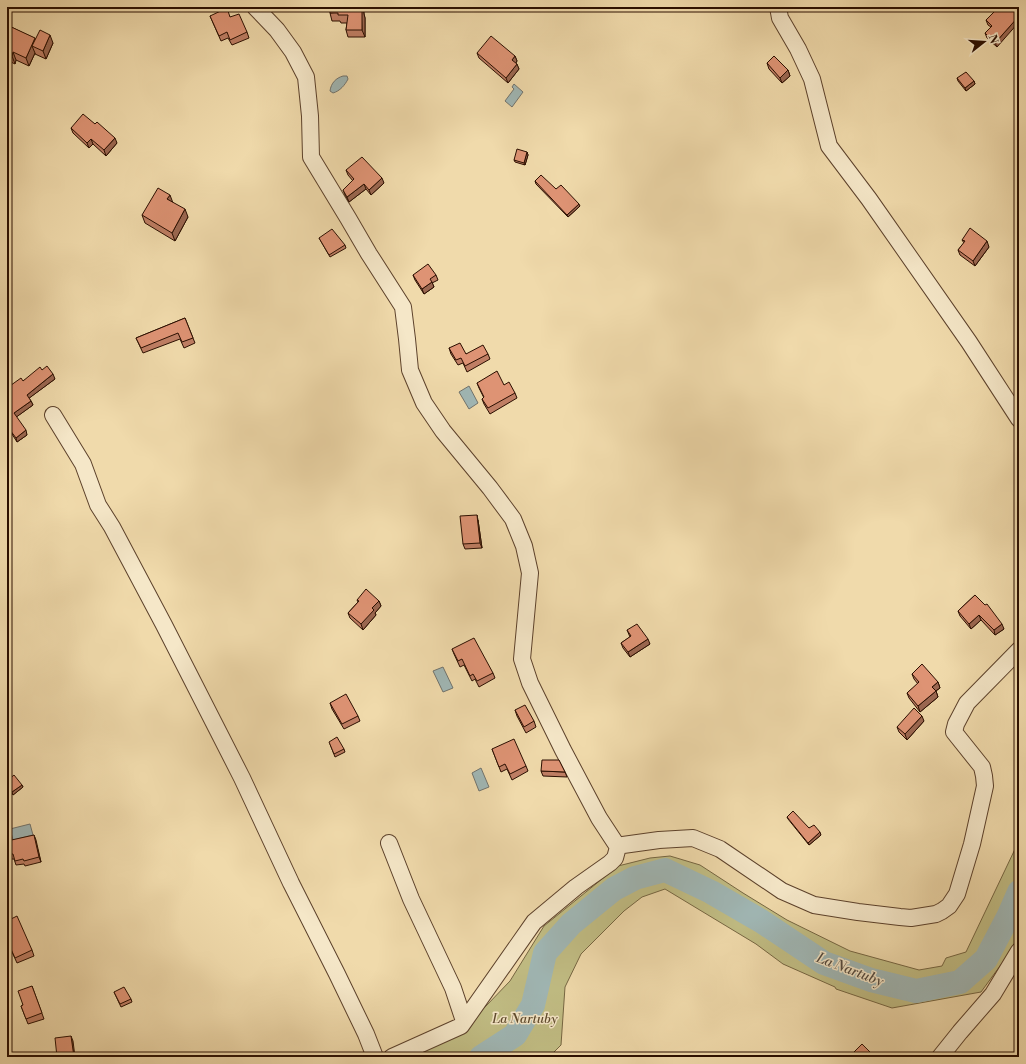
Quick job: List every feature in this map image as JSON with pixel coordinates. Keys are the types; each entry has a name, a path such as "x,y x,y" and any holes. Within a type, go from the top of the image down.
{"street":[{"path":"255,7 277,30 293,52 306,77 310,116 311,157 402,307 410,370 424,403 443,431 490,488 513,519 524,546 530,573 522,659 530,683 563,750 599,818 618,847 616,858 576,887 534,922 461,1026 392,1057"},
{"path":"778,7 780,18 798,49 812,79 829,146 874,205 969,342 1019,419"},
{"path":"53,415 83,464 98,505 116,534 164,625 242,778 291,883 366,1034 375,1057"},
{"path":"618,847 659,840 693,838 720,850 782,891 814,905 911,918 942,912 949,906 959,889 972,844 985,786 982,767 954,732 956,724 967,703 1019,650"},
{"path":"389,843 411,899 453,988 464,1021"},
{"path":"940,1057 993,994 1019,951"}],"green space":[{"name":"La Nartuby","path":"1019,834 1019,940 981,992 892,1008 836,989 835,987 783,964 756,944 665,889 642,897 624,911 581,954 565,987 561,1045 549,1057 408,1057 462,1031 510,981 544,926 618,866 650,858 670,856 700,865 787,920 850,951 919,970 942,966 946,958 966,952 1016,847"}],"water":[{"path":"343,76 347,76 348,79 344,86 336,92 333,93 330,91 334,81"},
{"path":"514,84 523,92 512,107 505,101 514,89 512,87"},
{"path":"469,386 478,403 469,409 459,392"},
{"path":"443,667 453,688 443,692 433,671"},
{"path":"481,768 489,787 479,791 472,773"},
{"path":"30,824 33,835 13,840 10,829"}],"building":[{"path":"329,7 361,7 362,30 346,30 348,15 330,13"},
{"path":"999,7 1019,7 1019,16 995,43 985,33 992,26 986,20"},
{"path":"227,8 230,17 239,14 247,32 230,40 227,32 219,36 210,16"},
{"path":"7,25 35,38 26,58 13,52 12,56 7,54"},
{"path":"40,30 50,35 43,51 32,46"},
{"path":"491,36 515,56 512,60 517,64 506,78 477,53"},
{"path":"774,56 788,70 780,78 767,63"},
{"path":"966,72 974,81 965,88 957,78"},
{"path":"83,114 95,124 97,122 115,138 104,150 91,139 87,143 71,128"},
{"path":"517,149 527,152 524,163 514,160"},
{"path":"362,157 382,178 369,190 364,184 347,197 343,190 354,179 346,170"},
{"path":"541,175 556,189 561,185 579,204 567,215 535,181"},
{"path":"158,188 170,195 167,199 185,209 172,233 142,215"},
{"path":"970,228 987,241 973,261 958,250 965,241 962,240"},
{"path":"332,229 345,245 329,255 319,238"},
{"path":"428,264 436,275 430,279 432,282 422,289 413,275"},
{"path":"185,318 193,338 182,342 178,333 141,348 136,338"},
{"path":"460,343 466,354 483,345 488,354 465,366 461,358 456,360 449,348"},
{"path":"47,366 53,374 27,395 31,401 14,413 26,430 16,438 10,430 7,432 7,388 21,378 23,381 40,367 42,370"},
{"path":"497,371 504,385 509,382 515,393 488,408 482,399 484,397 477,383"},
{"path":"477,515 480,543 463,544 460,516"},
{"path":"366,589 379,601 372,608 374,610 361,624 348,613 359,601 357,600"},
{"path":"975,595 985,605 987,604 1002,624 994,630 979,615 969,624 958,611"},
{"path":"637,624 648,639 628,652 621,643 631,636 627,630"},
{"path":"474,638 493,673 477,681 473,674 470,676 462,659 458,661 452,649"},
{"path":"922,664 938,682 932,687 936,691 918,706 907,693 919,682 912,674"},
{"path":"346,694 358,716 342,724 330,703"},
{"path":"525,705 534,721 524,727 515,710"},
{"path":"914,708 922,716 905,734 897,727"},
{"path":"337,737 344,749 334,754 329,742"},
{"path":"514,739 526,766 510,774 505,764 499,767 492,749"},
{"path":"542,760 559,760 565,772 541,771"},
{"path":"14,775 22,785 12,792 7,786 7,781"},
{"path":"793,811 809,828 814,825 820,832 808,843 787,817"},
{"path":"34,835 39,857 24,861 23,859 15,861 13,854 8,854 7,841"},
{"path":"17,916 32,950 15,958 7,940 7,933 10,932 7,926 7,921"},
{"path":"32,986 42,1013 26,1019 21,1006 23,1005 18,991"},
{"path":"124,987 131,999 120,1004 114,992"},
{"path":"71,1036 74,1057 57,1057 55,1038"},
{"path":"862,1044 875,1057 861,1057 854,1052"}],"waterway":[{"name":"La Nartuby","path":"481,1057 515,1035 533,1005 545,953 571,924 614,889 635,878 665,870 711,892 761,921 824,963 871,980 916,991 960,982 986,959 1019,892"}]}
